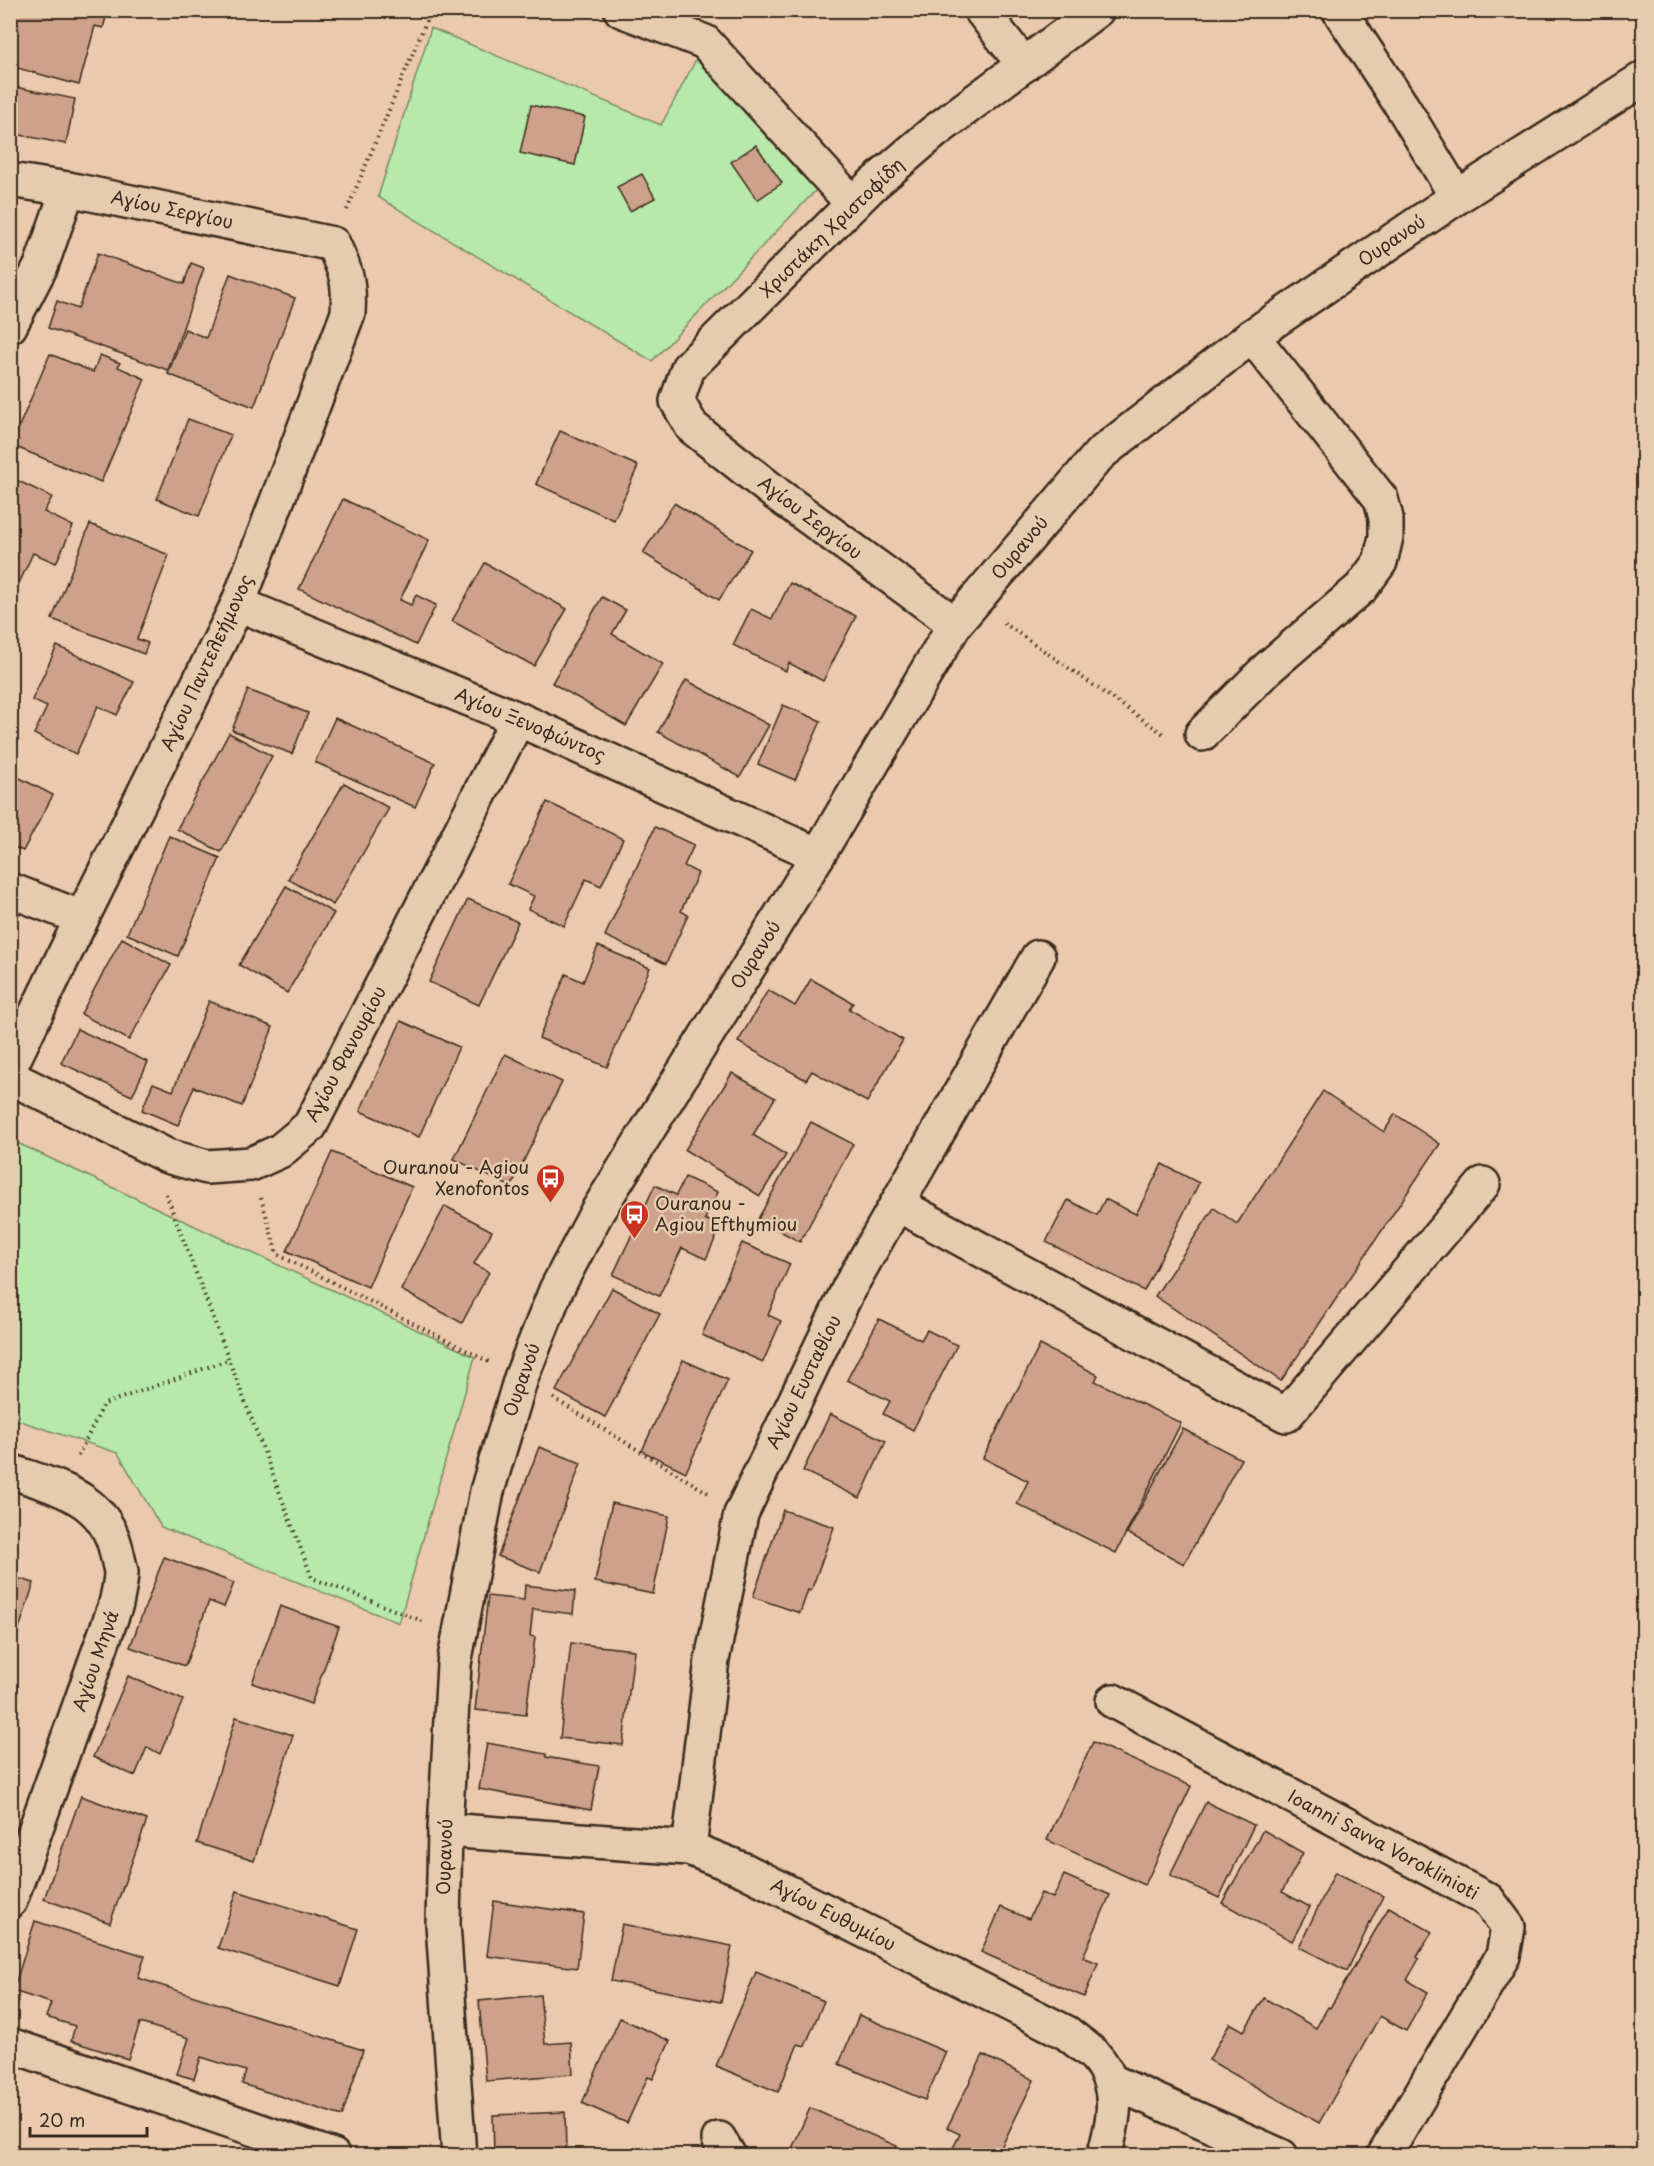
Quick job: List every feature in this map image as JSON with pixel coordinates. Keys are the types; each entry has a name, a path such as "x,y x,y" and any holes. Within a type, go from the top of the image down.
{"street":[{"path":"621,10 705,42 852,204"},
{"path":"981,10 1024,65"},
{"name":"Χριστάκη Χριστοφίδη","path":"677,401 688,368 871,186 934,132 1097,10"},
{"path":"1339,10 1405,111 1457,197"},
{"name":"Ουρανού","path":"459,2156 443,1924 445,1830 454,1664 487,1491 521,1378 556,1290 597,1212 818,855 964,613 1100,454 1252,336 1457,197 1644,78"},
{"name":"Αγίου Σεργίου","path":"10,180 68,189 333,244"},
{"path":"10,326 41,266 68,189"},
{"name":"Αγίου Παντελεήμονος","path":"10,1067 238,604 348,312 350,289 333,244"},
{"path":"1202,734 1268,668 1361,588 1380,562 1386,537 1386,519 1381,499 1252,336"},
{"name":"Αγίου Σεργίου","path":"677,401 692,427 778,495 964,613"},
{"name":"Αγίου Ξενοφώντος","path":"238,604 518,719 818,855"},
{"name":"Αγίου Φανουρίου","path":"10,1077 167,1156 207,1167 251,1164 280,1151 310,1126 518,719"},
{"path":"10,890 82,918"},
{"name":"Αγίου Ευσταθίου","path":"689,1848 712,1660 741,1514 849,1288 1038,957"},
{"path":"897,1204 1286,1415 1483,1184"},
{"name":"Αγίου Μηνά","path":"10,1471 61,1489 88,1503 105,1520 115,1542 121,1571 117,1604 10,1901"},
{"name":"Ioanni Savva Voroklinioti","path":"1113,1701 1488,1900 1508,1927 1503,1956 1384,2156"},
{"name":"Αγίου Ευθυμίου","path":"445,1830 689,1848 744,1870 1067,2033 1096,2057 1111,2081 1114,2104 1112,2127 1104,2156"},
{"path":"10,2045 333,2156"},
{"path":"1111,2081 1281,2156"}],"path":[{"path":"333,244 431,10"},
{"path":"964,613 1167,736 1202,734"},
{"path":"147,1146 312,1578 459,1635"},
{"path":"251,1164 277,1254 521,1378 741,1514"},
{"path":"61,1489 104,1404 228,1359"}],"green space":[{"path":"431,28 661,125 698,56 819,187 652,361 378,197"},
{"path":"11,1140 475,1357 399,1623 161,1527 118,1453 11,1418"}],"building":[{"path":"18,10 108,10 103,28 95,26 79,85 10,66 10,38"},
{"path":"10,86 75,99 66,144 10,133"},
{"path":"531,105 585,117 575,165 520,153"},
{"path":"756,145 782,183 757,200 731,162"},
{"path":"642,174 655,198 630,211 617,187"},
{"path":"98,253 184,284 191,263 204,268 168,370 48,328 57,301 78,309"},
{"path":"230,274 295,298 254,407 168,374 185,329 206,338"},
{"path":"50,354 93,372 100,355 120,363 118,367 145,379 101,482 11,445"},
{"path":"188,419 231,435 199,516 157,499"},
{"path":"560,431 638,466 614,520 536,484"},
{"path":"10,477 52,497 44,512 73,526 56,563 33,553 14,594 10,592"},
{"path":"343,499 429,540 400,600 411,605 416,595 436,605 416,645 299,589"},
{"path":"674,503 751,550 719,600 643,553"},
{"path":"90,524 169,555 137,639 148,643 144,654 52,619"},
{"path":"485,563 567,609 534,666 452,621"},
{"path":"790,583 856,616 823,681 789,663 786,671 733,645 751,609 772,619"},
{"path":"602,597 626,610 612,634 663,664 626,726 552,683"},
{"path":"57,646 134,682 117,715 98,706 76,754 34,734 47,707 32,700"},
{"path":"686,680 769,725 740,777 658,732"},
{"path":"248,690 308,713 292,754 232,730"},
{"path":"783,705 821,721 795,780 758,764"},
{"path":"335,718 435,763 415,807 315,762"},
{"path":"229,733 272,756 221,852 177,829"},
{"path":"10,773 53,795 23,851 10,845"},
{"path":"344,783 389,808 333,905 288,879"},
{"path":"547,802 623,839 601,886 586,879 564,926 528,909 534,896 508,884"},
{"path":"655,827 694,845 684,866 698,873 681,911 688,915 666,964 605,936"},
{"path":"169,836 220,858 178,956 127,934"},
{"path":"286,886 334,913 287,993 239,965"},
{"path":"468,899 518,922 479,1005 429,982"},
{"path":"122,938 171,965 129,1040 81,1014"},
{"path":"598,946 650,968 607,1067 539,1038 566,974 583,982"},
{"path":"811,979 853,1003 849,1009 903,1040 867,1102 812,1071 806,1080 738,1042 768,990 795,1006"},
{"path":"209,1001 273,1027 242,1106 194,1087 178,1125 142,1110 153,1083 173,1091"},
{"path":"401,1021 459,1047 419,1137 360,1111"},
{"path":"77,1029 148,1062 132,1096 61,1063"},
{"path":"505,1054 562,1082 511,1187 454,1159"},
{"path":"732,1073 775,1098 753,1135 786,1155 760,1196 685,1150"},
{"path":"1323,1091 1384,1132 1395,1114 1440,1144 1281,1381 1155,1296 1214,1208 1237,1224"},
{"path":"811,1122 853,1144 800,1242 758,1219"},
{"path":"332,1152 412,1187 368,1287 287,1251"},
{"path":"1162,1164 1199,1183 1144,1291 1046,1242 1068,1200 1097,1215 1105,1199 1136,1214"},
{"path":"685,1177 718,1192 705,1219 721,1226 706,1259 682,1248 659,1296 613,1275 655,1185 676,1195"},
{"path":"445,1206 492,1231 474,1264 489,1272 462,1323 401,1290"},
{"path":"742,1243 790,1264 768,1315 781,1321 763,1362 702,1335"},
{"path":"612,1288 660,1314 605,1417 556,1391"},
{"path":"879,1319 921,1340 927,1330 957,1345 913,1430 883,1414 890,1401 847,1380"},
{"path":"1040,1345 1098,1375 1095,1381 1181,1423 1116,1553 1017,1504 1028,1481 983,1458"},
{"path":"683,1360 728,1380 686,1472 642,1451"},
{"path":"830,1414 886,1441 860,1498 803,1471"},
{"path":"1183,1429 1241,1459 1184,1564 1127,1533"},
{"path":"539,1447 581,1463 540,1572 498,1556"},
{"path":"612,1503 669,1516 653,1594 595,1582"},
{"path":"783,1510 834,1527 811,1591 808,1590 800,1613 753,1597"},
{"path":"164,1557 234,1583 224,1607 209,1601 185,1666 130,1647"},
{"path":"10,1576 34,1583 10,1656"},
{"path":"525,1585 575,1591 573,1614 533,1609 530,1636 535,1637 526,1715 475,1710 488,1596 524,1600"},
{"path":"280,1606 339,1627 311,1704 252,1683"},
{"path":"571,1643 634,1650 623,1745 560,1738"},
{"path":"128,1676 183,1700 160,1754 147,1747 135,1776 93,1757"},
{"path":"236,1717 293,1735 254,1861 197,1843"},
{"path":"1093,1742 1191,1786 1145,1885 1047,1840"},
{"path":"487,1743 546,1754 546,1757 599,1766 591,1810 479,1789"},
{"path":"81,1796 147,1820 110,1923 44,1899"},
{"path":"1206,1802 1254,1825 1219,1898 1170,1875"},
{"path":"1263,1830 1303,1853 1282,1892 1310,1907 1292,1941 1222,1903"},
{"path":"1335,1872 1383,1896 1347,1971 1299,1947"},
{"path":"1064,1875 1110,1895 1083,1957 1098,1963 1084,1997 981,1952 1001,1907 1029,1919 1041,1893 1053,1898"},
{"path":"237,1891 358,1929 340,1986 218,1948"},
{"path":"494,1901 584,1914 577,1968 487,1956"},
{"path":"1389,1907 1432,1932 1407,1980 1428,1992 1406,2031 1380,2016 1319,2123 1209,2060 1230,2023 1244,2031 1264,1998 1316,2028"},
{"path":"35,1921 145,1956 138,1978 363,2050 342,2116 242,2084 246,2071 201,2057 194,2079 177,2074 189,2038 140,2023 128,2059 71,2041 75,2026 46,2017 51,2003 13,1991"},
{"path":"622,1924 732,1946 721,2002 611,1981"},
{"path":"756,1972 824,2001 805,2046 798,2044 778,2092 716,2066"},
{"path":"540,1995 545,2044 571,2042 573,2074 486,2081 479,2001"},
{"path":"859,2015 946,2052 925,2100 839,2064"},
{"path":"620,2018 670,2041 653,2079 648,2077 627,2123 582,2103"},
{"path":"983,2055 1034,2080 997,2156 949,2156 960,2134 947,2128"},
{"path":"810,2108 897,2146 892,2156 795,2156 790,2153"},
{"path":"565,2112 566,2152 494,2155 493,2115"},
{"path":"922,2148 937,2156 918,2156"}],"place":[{"name":"Ouranou - Agiou Xenofontos","path":"550,1204"},
{"name":"Ouranou - Agiou Efthymiou","path":"634,1240"}]}
